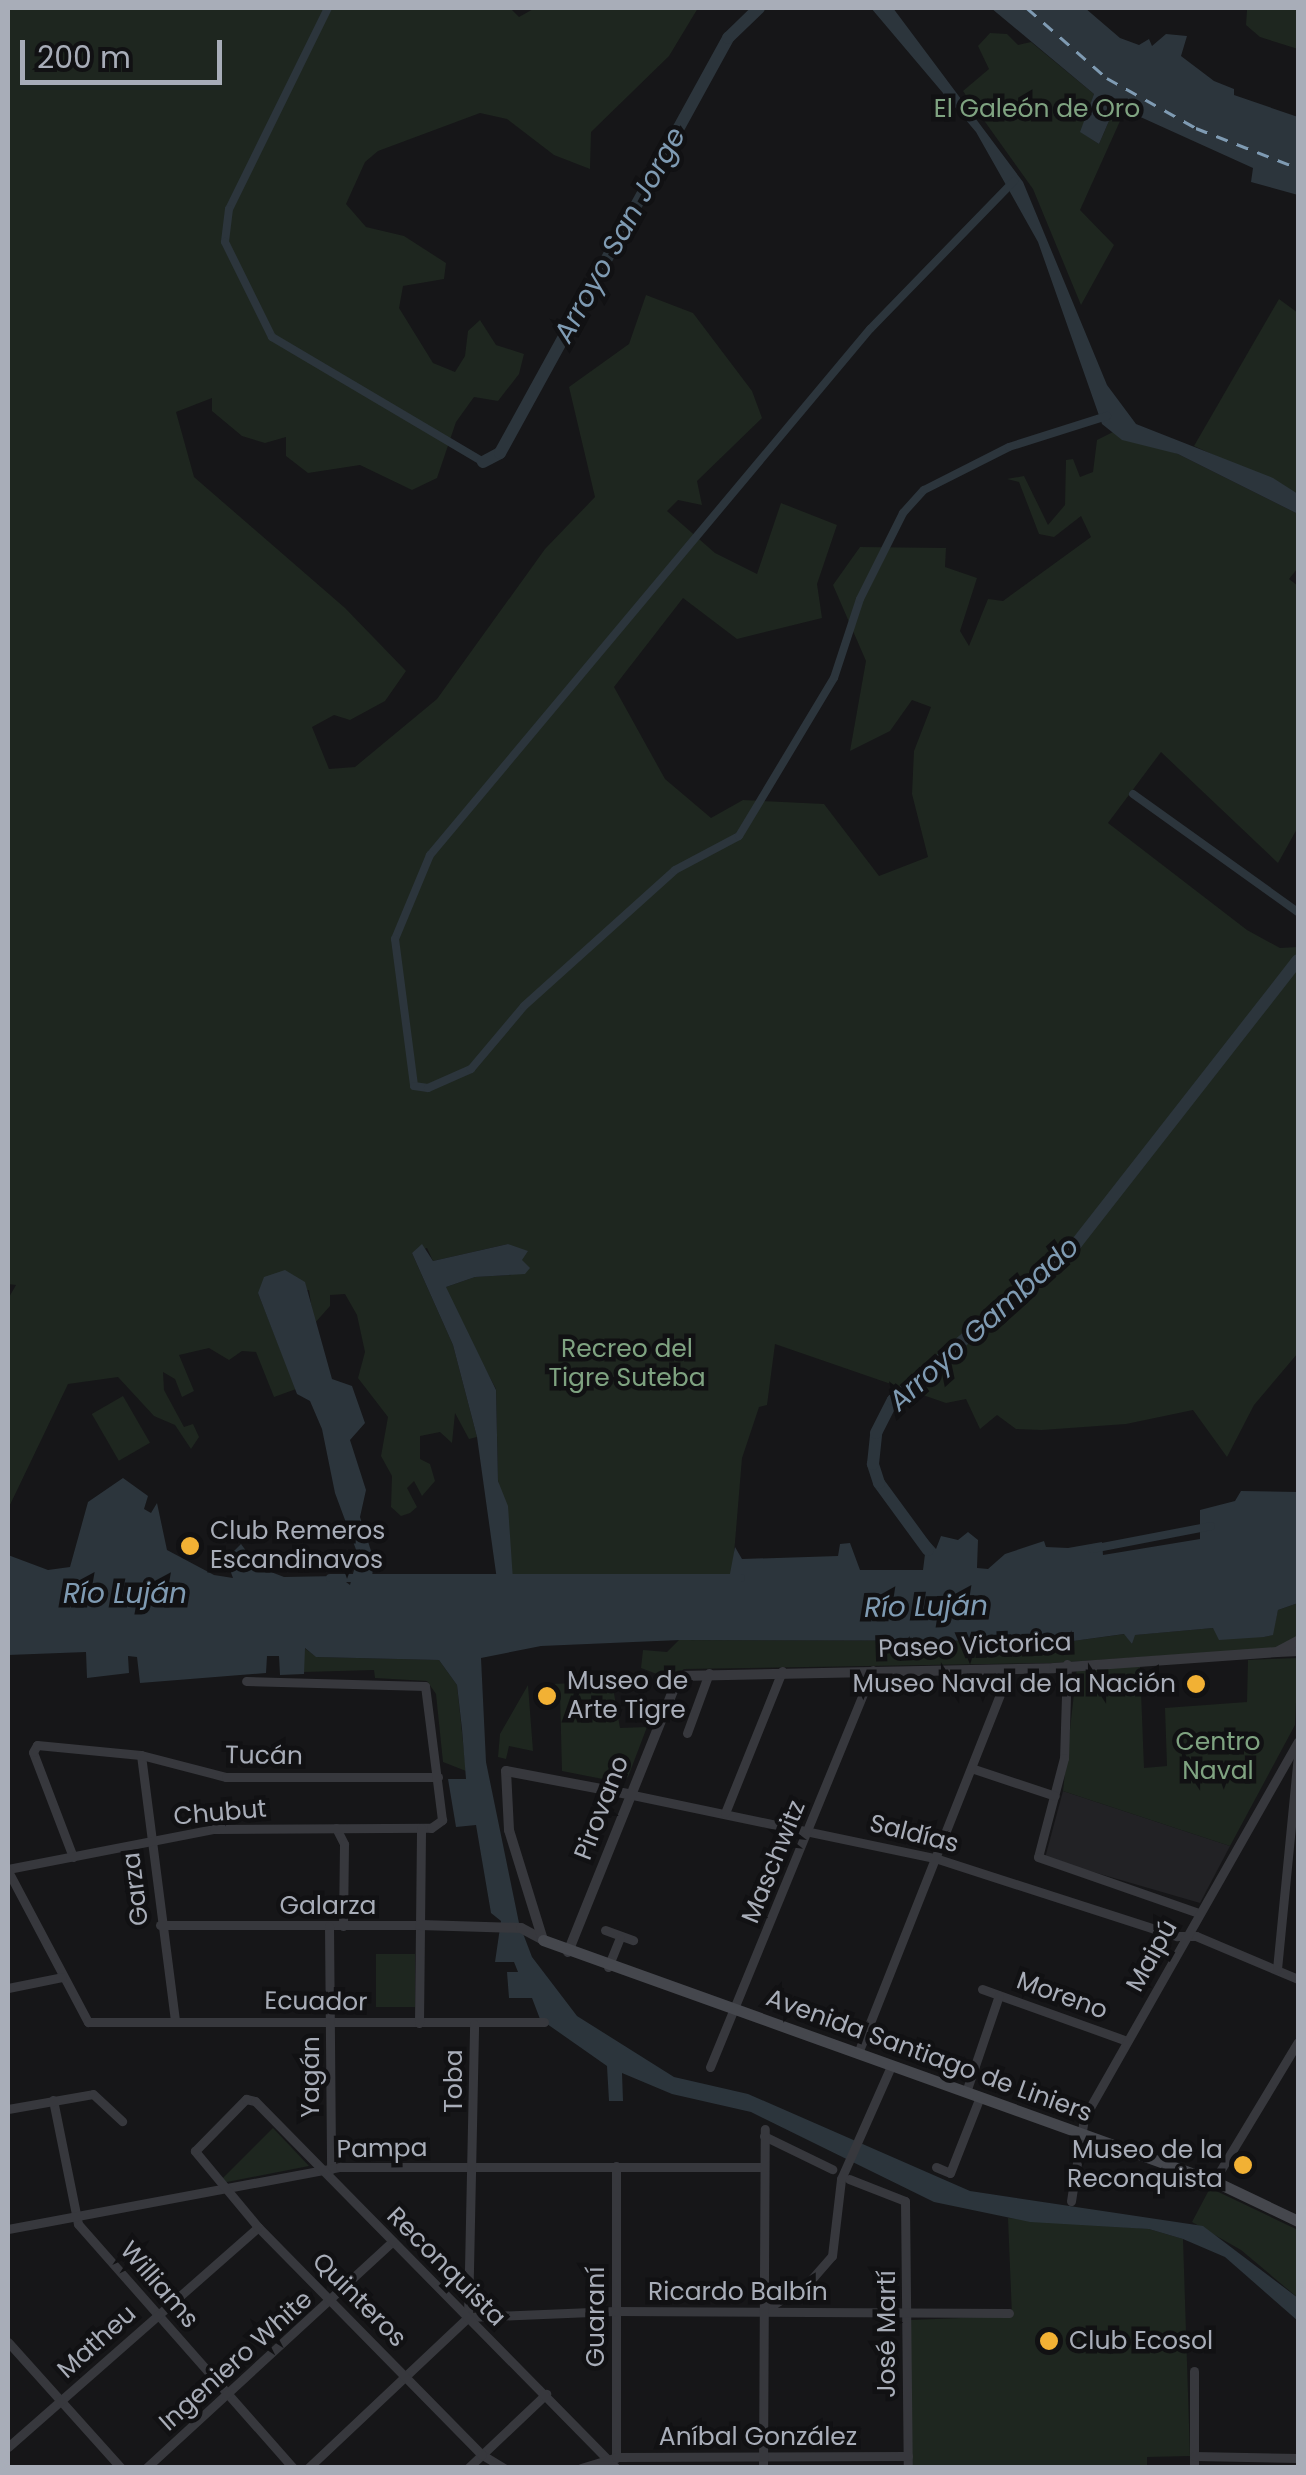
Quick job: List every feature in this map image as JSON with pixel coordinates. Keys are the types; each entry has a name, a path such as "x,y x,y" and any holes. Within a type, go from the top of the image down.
{"main road":[{"name":"Avenida Santiago de Liniers","path":"543,1940 608,1967 1214,2181 1298,2221"}],"street":[{"name":"Paseo Victorica","path":"1276,1652 1298,1641"},
{"name":"Paseo Victorica","path":"676,1679 782,1671 1010,1669 1298,1652"},
{"path":"1068,1664 1066,1745 1038,1857 1200,1913"},
{"path":"858,2054 974,1769 1010,1669"},
{"name":"Maschwitz","path":"710,2067 873,1670"},
{"path":"725,1813 782,1671"},
{"path":"687,1733 710,1674"},
{"name":"Pirovano","path":"568,1952 676,1679"},
{"path":"246,1682 425,1686 438,1777"},
{"name":"Maipú","path":"1071,2201 1084,2118 1298,1742"},
{"name":"Tucán","path":"73,1857 34,1747 141,1754 226,1777 438,1777"},
{"name":"Garza","path":"141,1754 174,2020"},
{"path":"1277,1969 1298,1754"},
{"path":"1284,1767 1298,1768"},
{"path":"974,1769 1055,1796"},
{"name":"Saldías","path":"532,1907 509,1830 506,1771 809,1829 938,1859 1188,1936 1298,1979"},
{"name":"Chubut","path":"8,1870 229,1828 420,1828 438,1824 438,1777"},
{"path":"336,1828 344,1844 343,1926"},
{"path":"419,2023 420,1828"},
{"path":"8,1870 62,1976 8,1988"},
{"path":"521,1928 532,1907"},
{"path":"532,1907 543,1940"},
{"name":"Galarza","path":"160,1926 521,1928"},
{"name":"Yagán","path":"326,2170 329,1926"},
{"name":"Avenida Santiago de Liniers","path":"521,1928 543,1940"},
{"path":"604,1930 632,1940"},
{"path":"608,1967 620,1936"},
{"name":"Ecuador","path":"62,1976 88,2022 544,2022"},
{"name":"Moreno","path":"982,1989 1128,2041"},
{"path":"966,2092 999,1995"},
{"name":"Toba","path":"468,2317 475,2168 474,2024"},
{"path":"1214,2181 1297,2048"},
{"path":"762,2312 810,2282 832,2256 846,2176 891,2066"},
{"path":"8,2109 93,2094 122,2121"},
{"path":"936,2168 950,2173 980,2097"},
{"name":"Williams","path":"53,2100 76,2216 293,2468"},
{"name":"Reconquista","path":"195,2151 246,2100 255,2101 614,2462"},
{"path":"763,2463 765,2132 832,2170"},
{"name":"Quinteros","path":"195,2151 258,2227 482,2455 504,2468"},
{"name":"Guaraní","path":"614,2462 616,2166"},
{"name":"Pampa","path":"8,2229 326,2170 763,2167"},
{"name":"José Martí","path":"846,2176 906,2201 908,2468"},
{"name":"Matheu","path":"8,2448 258,2227"},
{"name":"Ingeniero White","path":"146,2468 332,2302 393,2242"},
{"name":"Ricardo Balbín","path":"468,2317 615,2311 1008,2313"},
{"path":"308,2468 408,2378 468,2317"},
{"path":"8,2342 120,2468"},
{"path":"1194,2371 1194,2462 1298,2458"},
{"path":"468,2468 546,2394"},
{"name":"Aníbal González","path":"614,2462 763,2463 908,2456"},
{"path":"581,2468 614,2462"}],"shaded area":[{"path":"1063,1791 1230,1846 1200,1903 1045,1858"}],"green space":[{"name":"Recreo del Tigre Suteba","path":"8,8 510,8 519,17 535,8 698,8 669,56 591,132 590,169 554,155 507,119 480,113 378,151 365,162 346,204 366,227 404,236 446,263 444,279 403,286 399,308 433,363 455,372 465,356 468,331 480,320 496,345 524,354 519,374 498,401 474,397 456,422 437,478 412,490 360,465 308,473 286,456 286,437 265,443 242,436 212,411 212,398 176,412 194,477 345,608 406,671 385,701 350,720 334,715 312,727 329,769 355,767 437,699 545,549 595,497 569,387 629,344 646,295 693,313 752,391 762,418 697,481 702,505 678,500 667,511 715,553 757,574 781,503 837,525 817,584 822,618 737,639 683,598 614,687 665,779 711,818 743,800 824,804 879,876 928,857 912,794 914,751 931,707 912,700 890,731 850,751 866,661 833,585 860,547 946,548 945,567 977,578 960,631 969,646 988,599 1003,601 1091,537 1081,516 1054,537 1039,534 1019,482 1007,479 1024,476 1048,525 1065,505 1066,460 1073,459 1080,477 1093,472 1097,440 1113,432 1178,454 1298,514 1298,568 1289,579 1298,586 1298,827 1278,863 1161,752 1108,823 1247,930 1280,948 1298,947 1298,1353 1254,1405 1227,1457 1193,1410 1126,1424 1042,1430 1016,1429 997,1415 980,1429 966,1399 946,1403 775,1344 767,1405 759,1407 742,1458 732,1578 512,1580 498,1480 496,1389 446,1295 446,1287 475,1277 511,1275 523,1255 508,1244 433,1261 427,1248 412,1253 453,1345 477,1437 469,1439 455,1413 452,1443 440,1432 420,1436 420,1459 430,1464 435,1481 422,1496 414,1481 407,1488 417,1507 410,1513 401,1516 391,1507 392,1476 381,1456 388,1417 358,1378 365,1352 357,1315 345,1294 330,1295 330,1306 314,1324 309,1290 258,1293 296,1389 274,1397 256,1352 242,1351 229,1360 209,1348 179,1355 194,1391 182,1397 175,1379 163,1372 164,1390 184,1427 193,1424 199,1437 191,1449 175,1425 154,1416 118,1377 68,1384 8,1509 8,1299 16,1285 8,1284"},
{"path":"1233,8 1298,8 1298,49 1260,37 1246,25 1247,10"},
{"name":"El Galeón de Oro","path":"990,33 1007,34 1018,45 1031,42 1094,94 1081,132 1099,144 1112,114 1125,110 1080,210 1114,245 1081,305 1033,189 963,91 989,69 978,46"},
{"path":"1279,299 1298,313 1298,494 1194,446"},
{"path":"123,1396 150,1443 119,1461 92,1414"},
{"path":"1298,1603 1298,1638 1277,1648 1053,1663 684,1669 670,1679 641,1668 643,1650 667,1652 679,1640 1073,1641 1125,1634 1132,1644 1134,1635 1213,1628 1264,1637 1272,1635 1278,1610"},
{"path":"304,1648 317,1657 439,1660 457,1685 466,1771 443,1762 436,1694 427,1681 375,1678 374,1670 304,1672"},
{"name":"Centro Naval","path":"1298,1658 1295,1725 1230,1846 1063,1791 1077,1667 1140,1666 1144,1768 1167,1766 1165,1708 1247,1702 1248,1660"},
{"path":"612,1682 620,1728 647,1727 628,1777 618,1782 562,1771 560,1694 550,1693 550,1684"},
{"path":"528,1685 533,1751 509,1746 506,1759 498,1757 500,1734"},
{"path":"376,1954 415,1954 415,2007 376,2007"},
{"path":"273,2128 309,2166 222,2183 220,2181"},
{"path":"1210,2188 1298,2230 1298,2298 1241,2250 1192,2222"},
{"name":"Club Ecosol","path":"1008,2218 1149,2229 1183,2239 1190,2456 1147,2457 1147,2468 912,2467 910,2320 1012,2316"}],"water":[{"path":"871,8 893,8 1023,182 1107,385 1136,424 1273,478 1298,494 1298,514 1178,454 1122,440 1102,424 1038,242 976,132"},
{"path":"991,8 1085,8 1120,38 1139,45 1149,39 1152,46 1166,34 1187,36 1181,56 1214,81 1234,89 1234,95 1298,117 1298,195 1251,182 1253,168 1125,110 1112,114 1099,144 1080,132 1094,94"},
{"name":"Río Luján","path":"422,1244 433,1261 508,1244 528,1251 522,1260 530,1268 525,1274 475,1277 446,1287 496,1390 498,1481 508,1506 513,1580 729,1579 735,1547 742,1559 838,1556 840,1544 850,1543 860,1570 923,1570 925,1554 915,1539 926,1538 936,1549 941,1536 958,1540 968,1532 978,1540 977,1568 988,1569 1005,1554 1044,1541 1046,1547 1068,1548 1102,1542 1103,1555 1200,1539 1200,1510 1235,1501 1241,1491 1298,1492 1298,1603 1278,1610 1273,1635 1264,1637 1219,1640 1213,1628 1135,1635 1132,1644 1124,1634 1073,1641 680,1640 541,1646 481,1658 486,1762 519,1923 532,1957 577,2016 674,2077 748,2094 970,2191 1203,2226 1298,2298 1298,2321 1225,2257 1183,2239 1149,2229 1030,2222 934,2202 751,2112 672,2094 622,2073 623,2101 609,2101 607,2066 540,2019 532,1998 509,1998 507,1972 518,1972 514,1962 495,1962 501,1921 491,1913 476,1825 456,1827 448,1779 466,1779 462,1729 457,1685 439,1660 316,1657 305,1648 304,1674 280,1675 279,1656 267,1656 266,1673 140,1683 137,1657 128,1656 129,1673 87,1678 86,1652 8,1655 8,1555 48,1570 70,1567 88,1502 123,1478 148,1496 144,1509 151,1513 157,1503 167,1550 214,1575 233,1578 226,1559 241,1544 258,1567 284,1577 338,1576 350,1585 358,1555 335,1493 322,1429 310,1401 297,1394 258,1293 264,1277 285,1270 305,1282 332,1379 352,1386 365,1423 350,1440 366,1490 360,1517 374,1560 372,1577 497,1580 477,1437 453,1345 412,1253"}],"waterway":[{"path":"328,8 229,209 225,242 272,337 483,462"},
{"name":"Arroyo San Jorge","path":"483,462 500,453 728,38 759,8"},
{"path":"1014,181 870,329 430,855 395,939 414,1086 428,1088 471,1069 524,1006 675,870 739,836 834,678 860,599 903,513 924,490 1009,447 1107,416"},
{"path":"1133,794 1298,912"},
{"name":"Arroyo Gambado","path":"928,1550 879,1483 873,1464 876,1433 893,1400 1076,1244 1298,960"},
{"path":"1092,1549 1211,1526"},
{"path":"330,1578 741,1578"}],"ferry route":[{"path":"1027,8 1107,78 1196,128 1298,168"}],"place":[{"name":"Club Remeros Escandinavos","path":"190,1546"},
{"name":"Museo Naval de la Nación","path":"1196,1684"},
{"name":"Museo de Arte Tigre","path":"547,1696"},
{"name":"Museo de la Reconquista","path":"1243,2165"},
{"name":"Club Ecosol","path":"1049,2341"}]}
